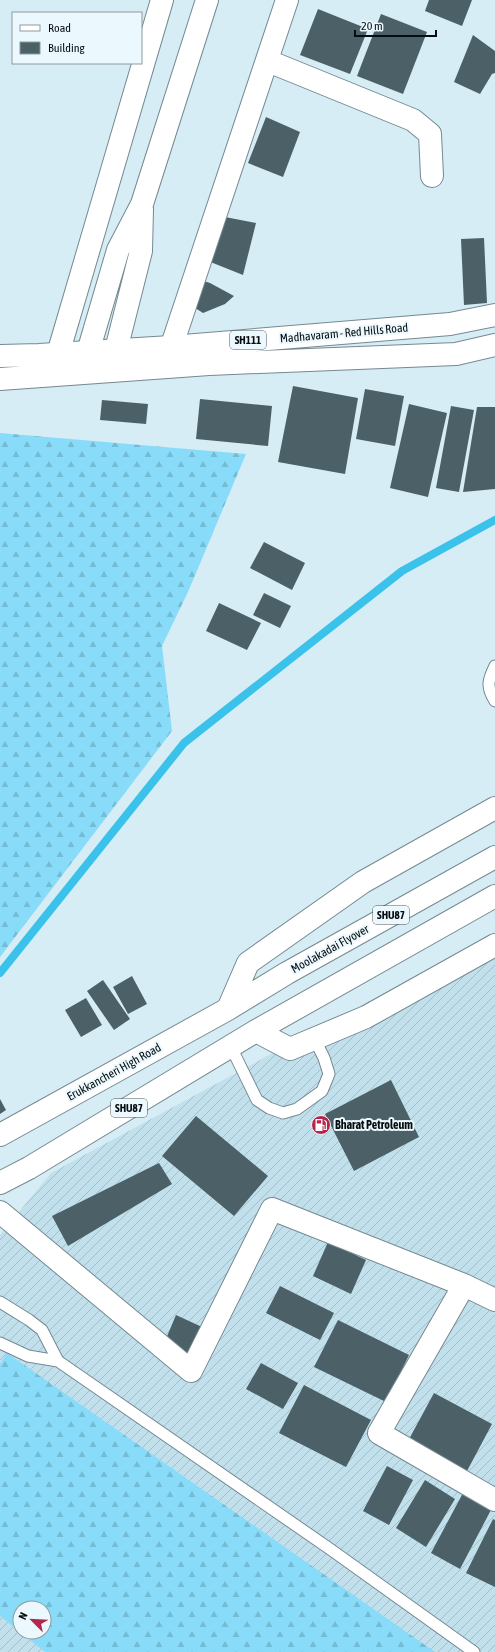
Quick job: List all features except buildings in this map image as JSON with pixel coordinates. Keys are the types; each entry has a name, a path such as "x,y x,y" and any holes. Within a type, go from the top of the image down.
{"main road":[{"path":"58,354 162,0"},
{"path":"88,352 118,250 142,204 207,0"},
{"path":"165,368 171,346 268,61 287,0"},
{"path":"268,61 413,120 430,134 432,176"},
{"path":"116,350 141,251 142,204"},
{"name":"Madhavaram - Red Hills Road","path":"0,356 88,352 450,324 495,315"},
{"name":"Madhavaram - Red Hills Road","path":"0,379 209,364 456,354 495,345"},
{"path":"228,1009 248,963 362,882 495,808"},
{"name":"Moolakadai Flyover","path":"228,1009 287,973 495,857"},
{"name":"SHU87","path":"0,1183 28,1168 256,1031 495,896"},
{"path":"256,1031 290,1048 366,1017 495,944"},
{"name":"Erukkancheri High Road","path":"0,1135 228,1009"},
{"path":"0,1212 191,1371 272,1209 464,1285 495,1300"},
{"path":"464,1285 379,1433 495,1500"}],"lane":[{"path":"495,666 489,678 489,692 495,701"},
{"path":"231,1047 257,1100 269,1108 283,1113 297,1109 322,1091 329,1074 324,1058 314,1038"},
{"path":"0,1302 42,1330 58,1361"},
{"path":"0,1343 28,1356 58,1361 330,1549 474,1652"}],"shaded area":[{"path":"495,933 495,1652 0,1652 0,1235 51,1173"}],"green space":[{"path":"0,433 246,454 188,592 162,646 172,731 0,957"},
{"path":"7,1353 435,1652 45,1652 30,1640 52,1640 52,1600 12,1600 12,1626 0,1616 0,1364"}],"waterway":[{"path":"0,973 184,743 402,571 495,520"}],"place":[{"name":"Bharat Petroleum","path":"321,1125"}]}
